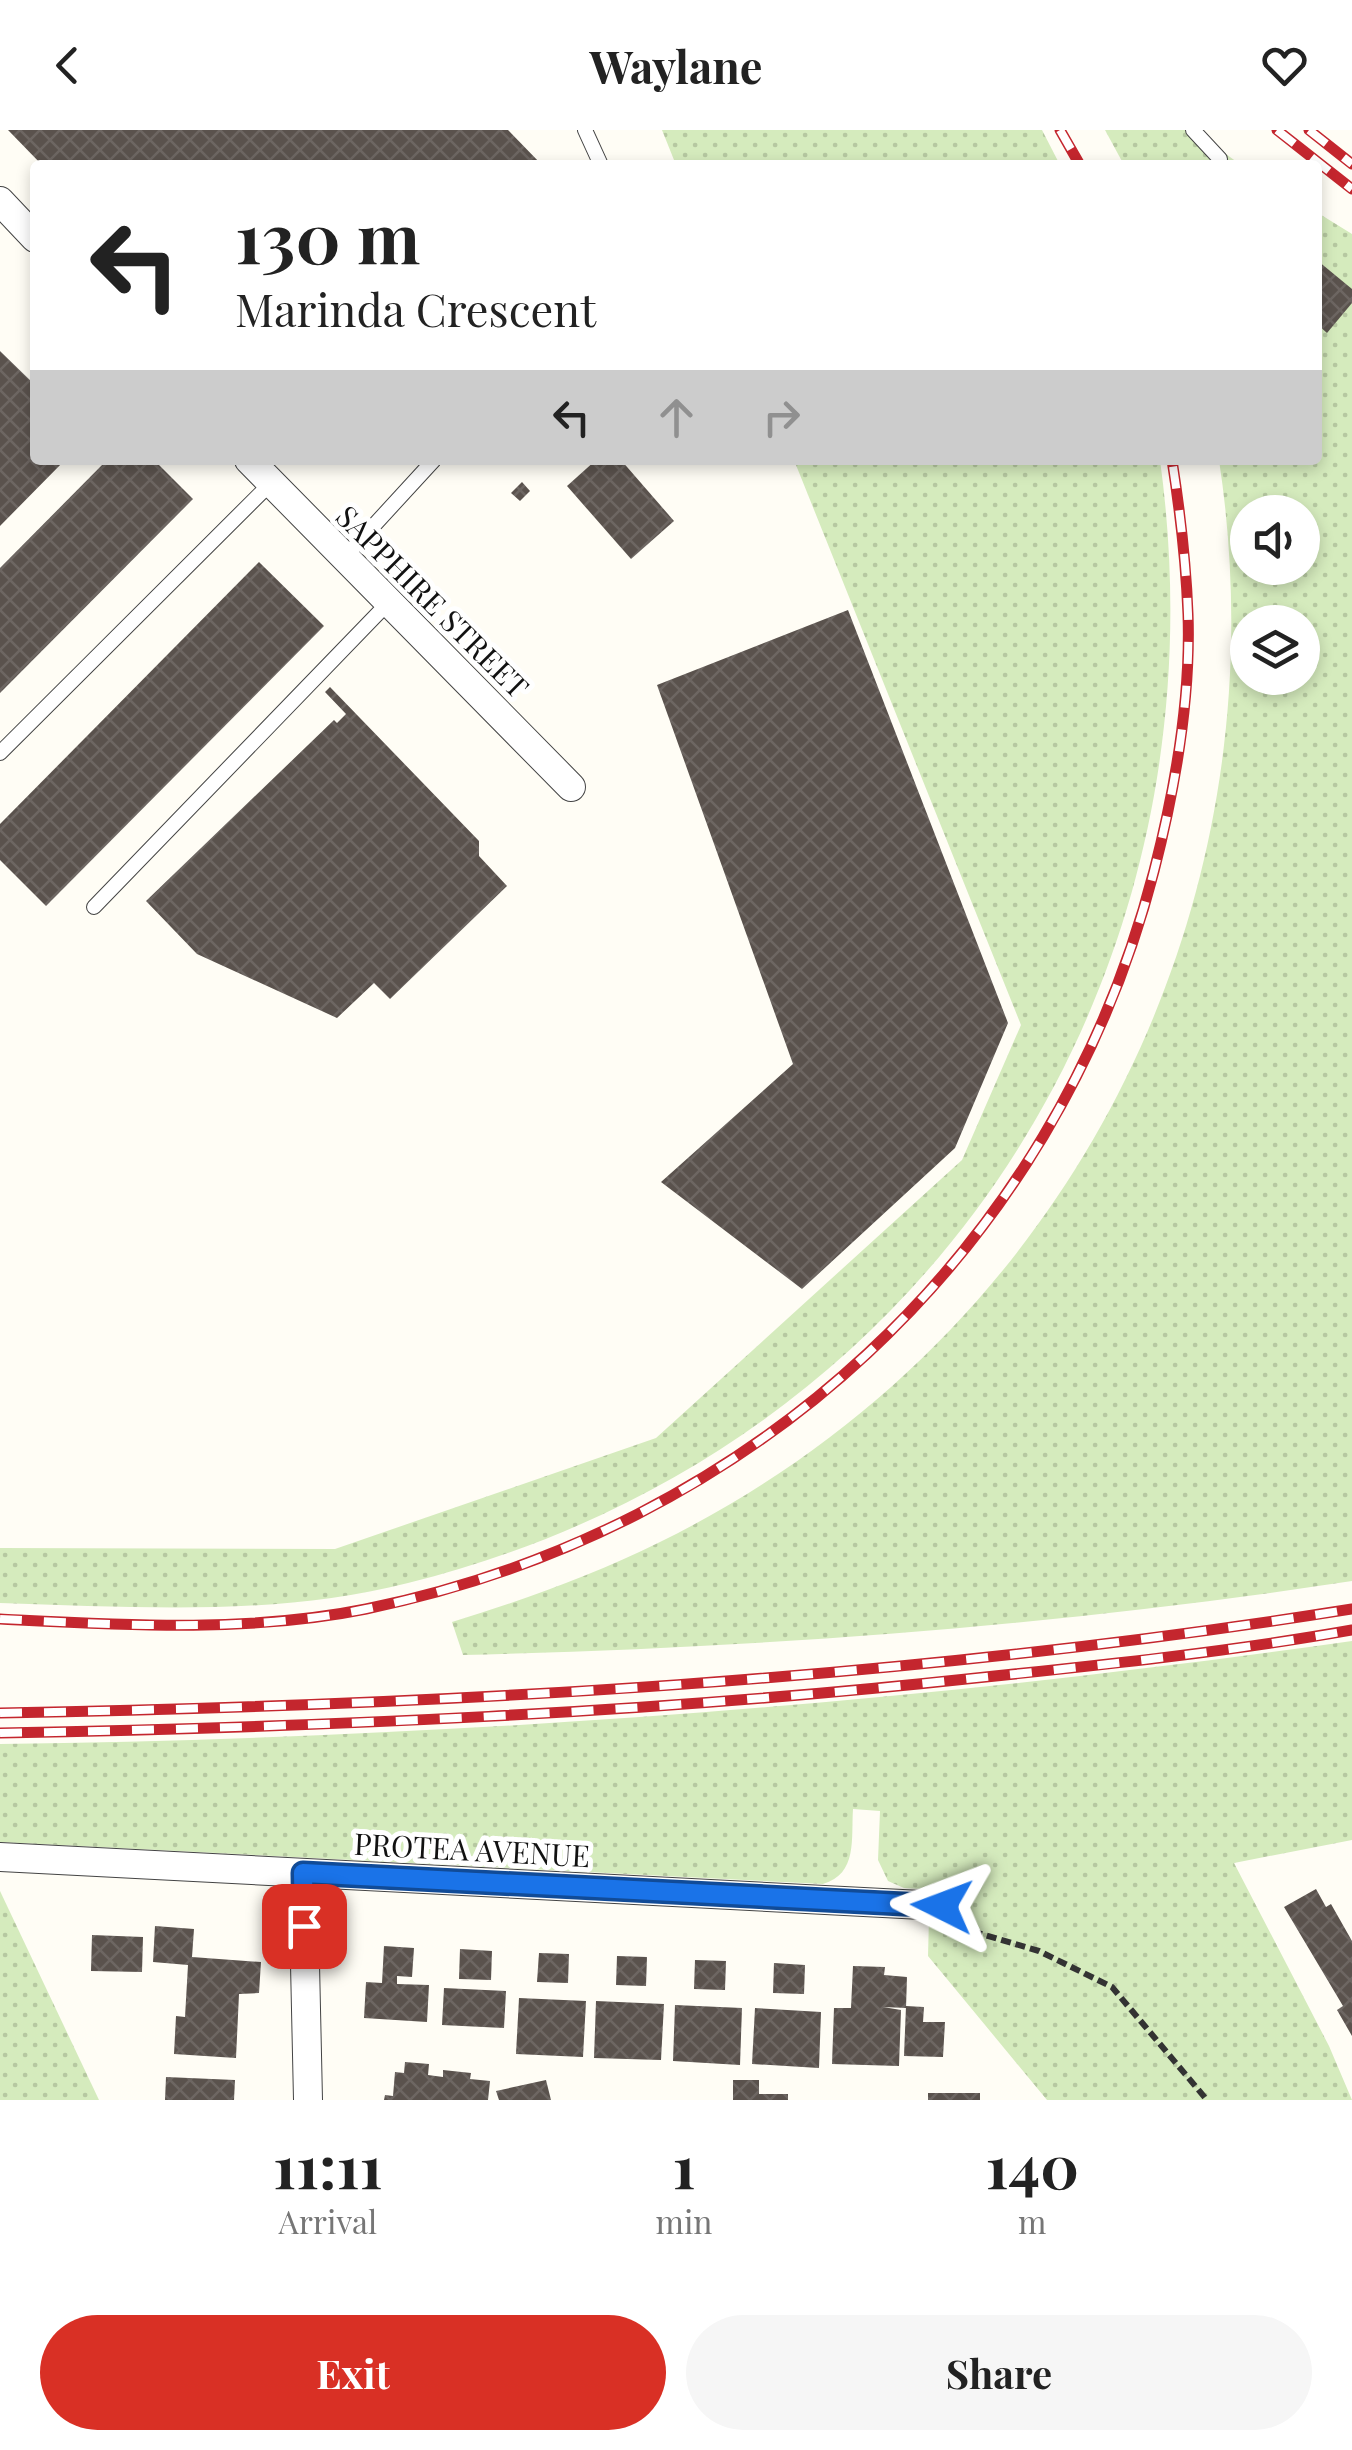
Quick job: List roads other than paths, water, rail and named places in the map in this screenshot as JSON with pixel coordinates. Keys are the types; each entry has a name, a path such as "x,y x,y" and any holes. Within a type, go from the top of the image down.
{"street":[{"path":"0,202 30,233"},
{"name":"SAPPHIRE STREET","path":"254,465 572,787"},
{"name":"PROTEA AVENUE","path":"0,1857 942,1906"},
{"path":"303,1873 308,2100"}],"lane":[{"path":"585,130 598,160"},
{"path":"1193,130 1220,159"},
{"path":"344,558 429,465"},
{"path":"0,753 271,483"},
{"path":"94,907 388,604"}],"railway":[{"path":"1060,130 1077,160"},
{"path":"1277,130 1315,160"},
{"path":"1309,130 1352,164"},
{"path":"1322,165 1352,189"},
{"path":"0,1619 184,1625 276,1622 366,1609 506,1570 638,1514 758,1441 867,1354 963,1252 1043,1136 1108,1009 1154,871 1169,808 1184,711 1187,595 1173,465"},
{"path":"0,1713 339,1703 678,1685 1015,1654 1352,1609"},
{"path":"0,1733 366,1722 732,1701 1118,1663 1352,1630"}]}
